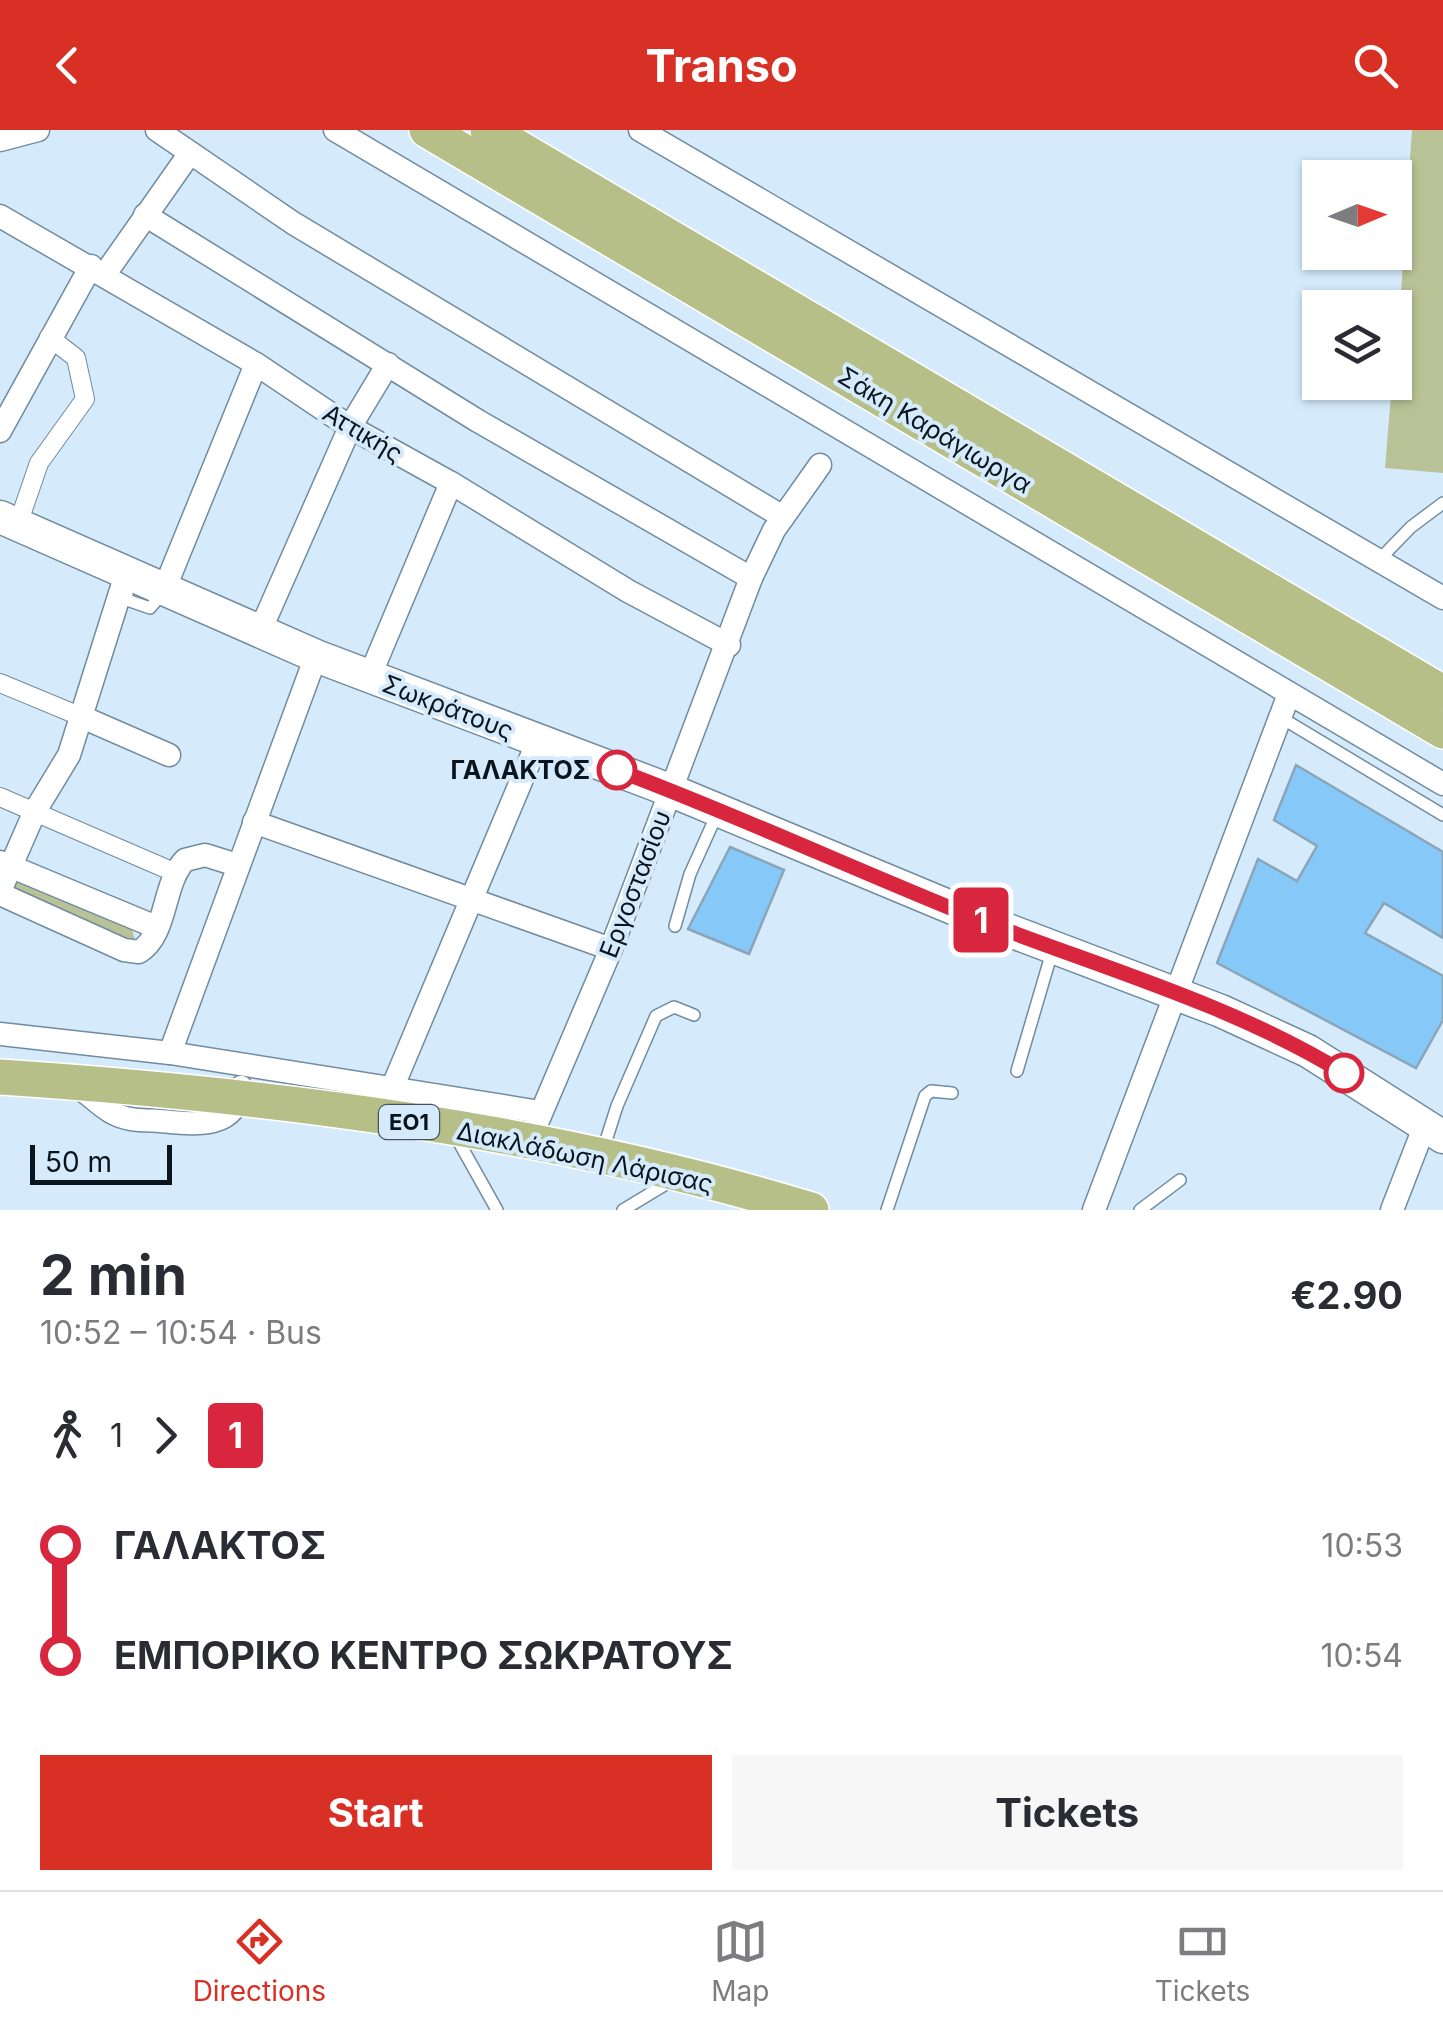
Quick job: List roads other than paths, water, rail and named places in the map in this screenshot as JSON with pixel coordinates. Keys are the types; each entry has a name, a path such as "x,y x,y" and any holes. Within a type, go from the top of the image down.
{"main road":[{"name":"Σάκη Καράγιωργα","path":"427,130 1443,731"},
{"name":"Σάκη Καράγιωργα","path":"488,130 1443,693"},
{"name":"Σωκράτους","path":"9,521 126,581 164,590 369,678 672,791 1053,948 1176,992 1308,1051 1434,1131"},
{"name":"Διακλάδωση Λάρισας","path":"0,1077 240,1099 387,1102 452,1130 534,1128 601,1158 811,1210"}],"street":[{"path":"0,140 38,130"},
{"path":"157,130 293,224 784,517"},
{"path":"335,130 1443,784"},
{"path":"640,130 1443,598"},
{"path":"0,431 50,337 190,153"},
{"path":"144,214 478,421 751,578"},
{"name":"Αττικής","path":"2,224 98,270 256,364 350,427 611,581 728,645"},
{"path":"9,521 40,463 85,399 76,358 50,337"},
{"path":"164,590 256,364"},
{"path":"260,630 350,427 388,364"},
{"name":"Εργοστασίου","path":"534,1128 611,949 751,578 784,517 820,465"},
{"path":"369,678 450,483"},
{"path":"126,581 62,770 5,864 0,893 124,950 140,952 152,942 176,873 185,860 195,856 238,864"},
{"path":"170,1052 316,656"},
{"path":"0,683 169,754"},
{"path":"1094,1210 1289,694"},
{"path":"387,1102 538,742"},
{"path":"0,798 176,873"},
{"path":"254,822 611,949"},
{"path":"5,864 156,927"},
{"path":"0,1034 244,1064 387,1102 534,1128"},
{"path":"240,1099 244,1064"},
{"path":"1392,1210 1434,1131"}],"lane":[{"path":"1379,560 1411,527 1443,503"},
{"path":"1280,717 1443,815"},
{"path":"674,926 690,874 718,810"},
{"path":"1017,1071 1053,948"},
{"path":"601,1158 617,1106 656,1016 674,1007 694,1015"},
{"path":"887,1210 925,1096 931,1091 952,1093"},
{"path":"452,1130 497,1210"},
{"path":"623,1210 680,1176"},
{"path":"1140,1210 1180,1180"}],"place":[{"name":"ΓΑΛΑΚΤΟΣ","path":"617,770"}]}
